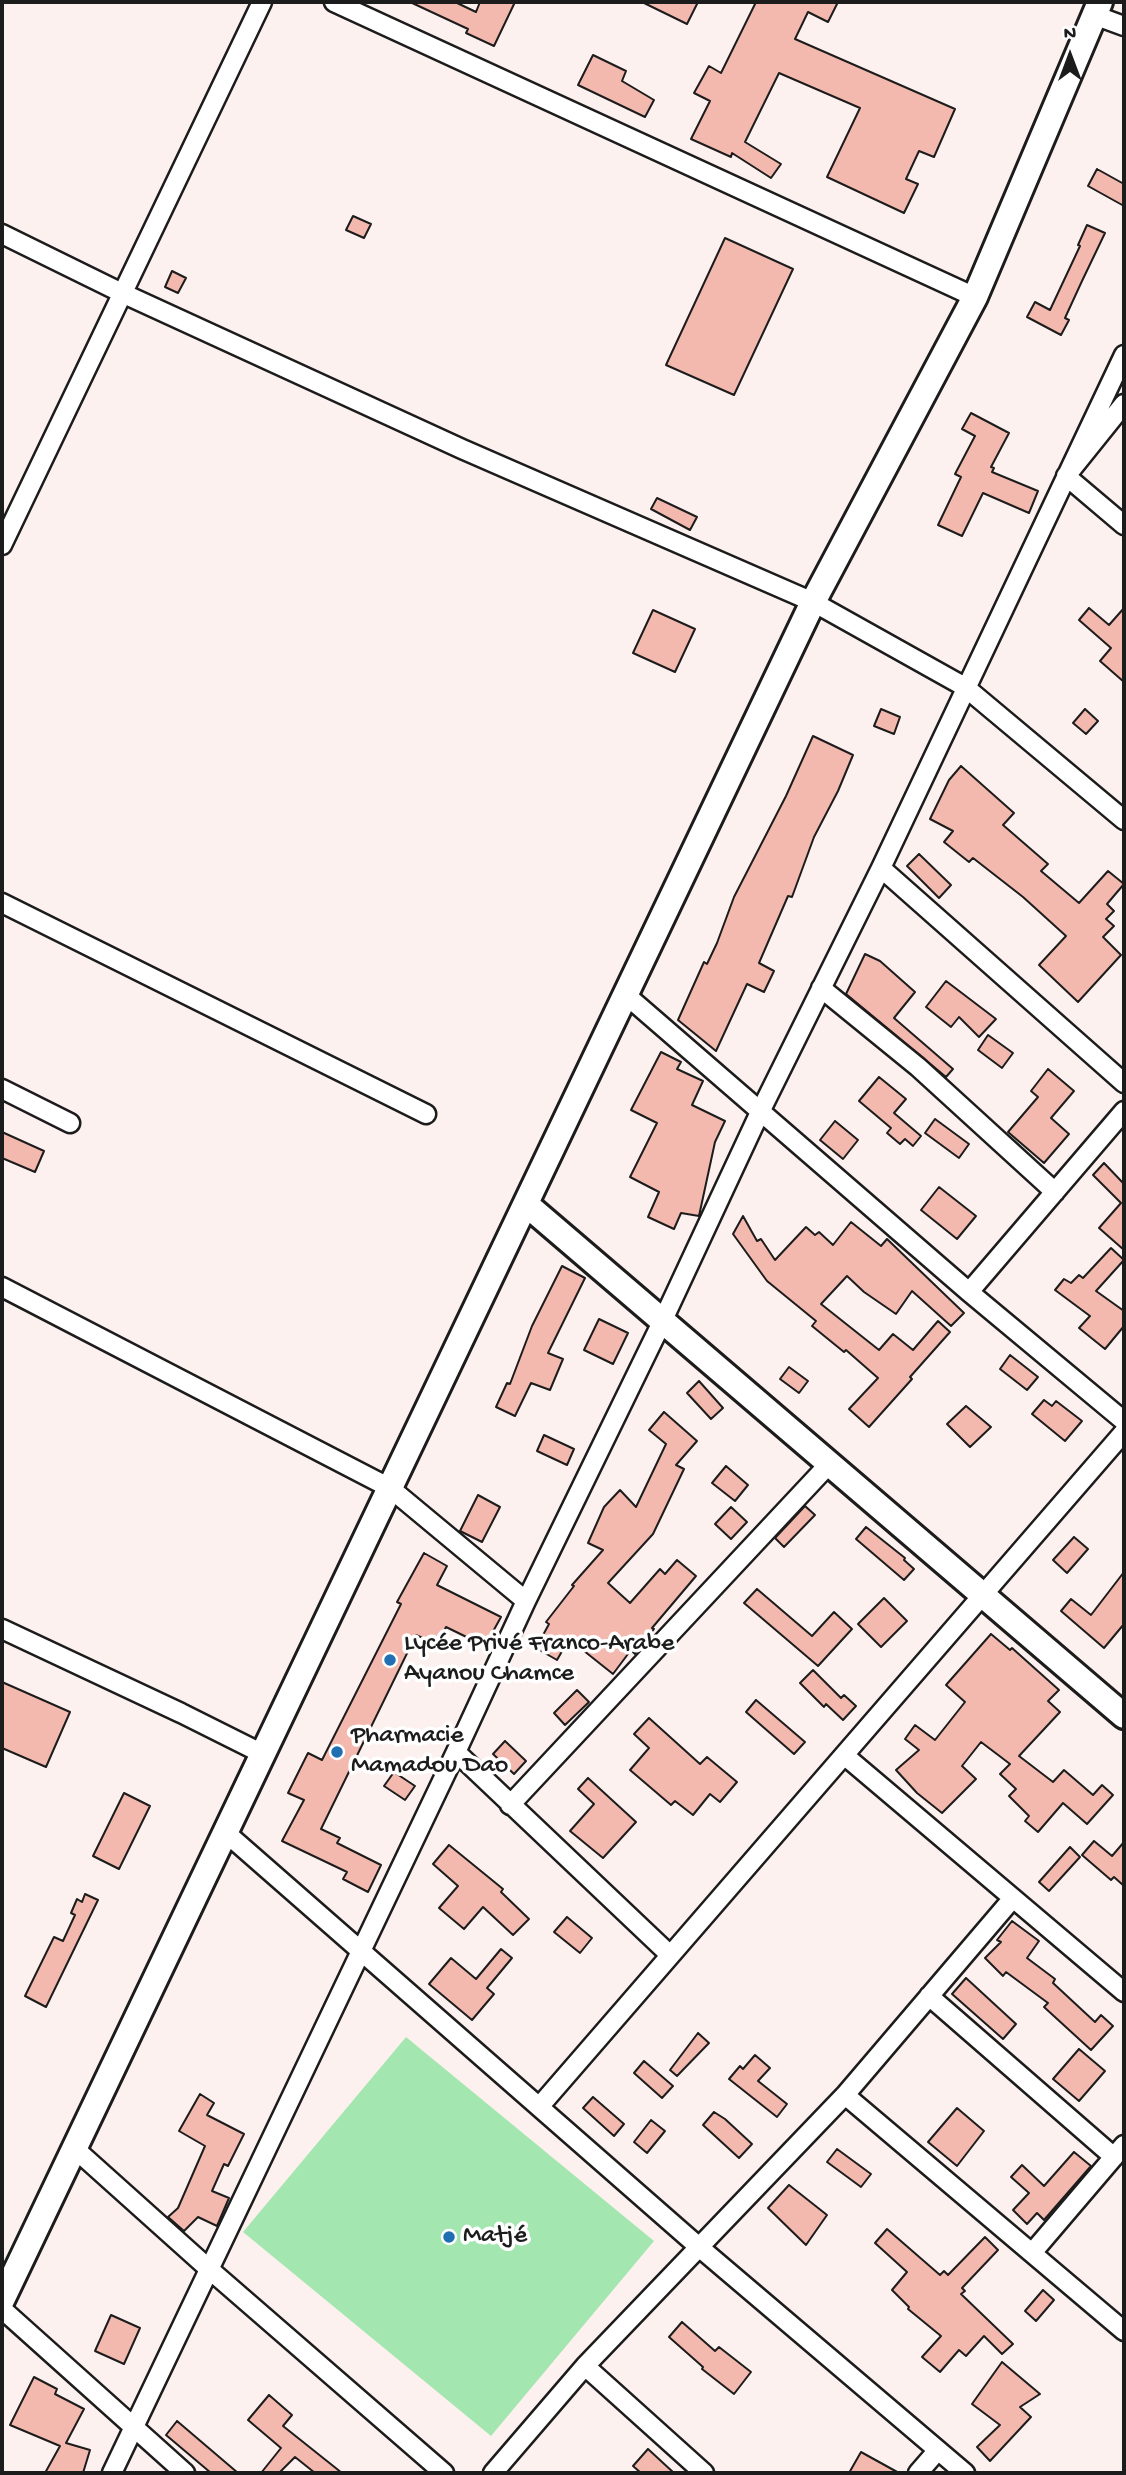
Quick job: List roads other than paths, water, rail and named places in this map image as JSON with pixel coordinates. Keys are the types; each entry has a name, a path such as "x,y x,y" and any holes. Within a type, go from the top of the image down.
{"street":[{"path":"2,545 261,2"},
{"path":"334,2 975,297"},
{"path":"2,2300 813,602 975,297 1097,8 1124,26"},
{"path":"2,234 122,293 475,454 813,602 965,687 1124,820"},
{"path":"112,2473 526,1601 663,1320 761,1110 880,869 1124,355"},
{"path":"1066,477 1124,404"},
{"path":"1066,477 1124,525"},
{"path":"880,869 1124,1083"},
{"path":"2,903 426,1114"},
{"path":"821,988 918,1067 1055,1192"},
{"path":"626,995 969,1292 1124,1421"},
{"path":"2,1089 70,1123"},
{"path":"969,1292 1124,1111"},
{"path":"526,1204 1124,1716"},
{"path":"2,1287 390,1488 526,1601"},
{"path":"539,2107 1124,1432"},
{"path":"510,1805 830,1463"},
{"path":"2,1629 263,1754"},
{"path":"456,1752 670,1955"},
{"path":"844,1755 1124,1992"},
{"path":"225,1832 699,2247 965,2473"},
{"path":"493,2473 585,2366 845,2095 1013,1898"},
{"path":"929,1996 1119,2151 1032,2253"},
{"path":"845,2095 1124,2331"},
{"path":"74,2148 444,2473"},
{"path":"2,2309 185,2473"},
{"path":"585,2366 704,2473"},
{"path":"918,2473 938,2450"}],"place":[{"name":"Lycée Privé Franco-Arabe Ayanou Chamce","path":"390,1660"},
{"name":"Pharmacie Mamadou Dao","path":"337,1752"},
{"name":"Matjé","path":"449,2237"}]}
